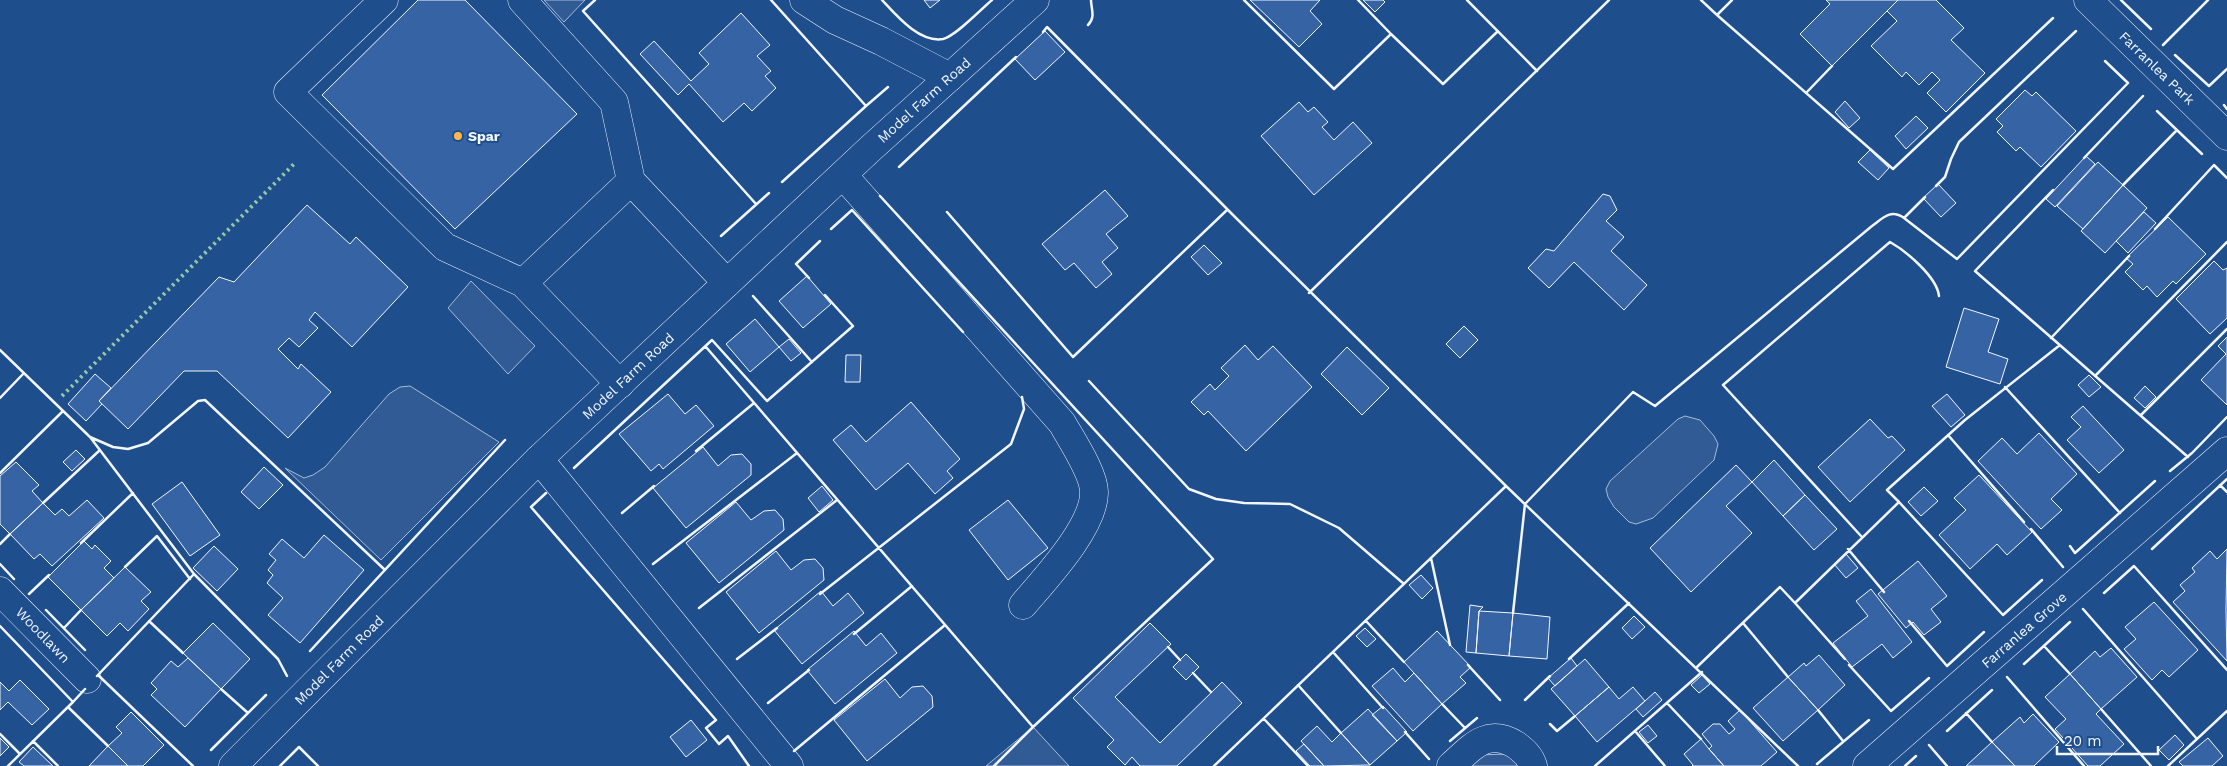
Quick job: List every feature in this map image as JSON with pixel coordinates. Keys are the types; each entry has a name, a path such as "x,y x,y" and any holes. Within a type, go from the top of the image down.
{"street":[{"path":"384,0 288,92 445,247 523,283 620,384"},
{"path":"522,0 614,102 631,181 727,283"},
{"path":"804,0 835,20 881,41 950,77"},
{"name":"Model Farm Road","path":"233,766 539,460 843,175 1035,0"},
{"name":"Farranlea Park","path":"2088,0 2227,136"},
{"path":"843,175 1062,423 1084,461 1094,492 1087,520 1073,544 1023,605"},
{"path":"523,283 631,181"},
{"name":"Farranlea Grove","path":"1867,766 2227,451"},
{"path":"539,460 789,766"},
{"name":"Woodlawn","path":"0,591 86,679"},
{"path":"1451,766 1471,748 1486,738 1506,740 1525,751 1533,766"}],"shaded area":[{"path":"544,0 585,0 564,22"},
{"path":"471,281 535,346 508,374 448,308"},
{"path":"410,386 499,442 381,560 285,468 304,478 313,475 325,467 389,394 400,387"},
{"path":"1685,416 1700,420 1714,436 1718,444 1714,460 1653,518 1636,524 1629,522 1614,507 1608,497 1606,489 1610,481 1678,419"},
{"path":"1033,727 1069,766 986,766"},
{"path":"1505,754 1521,766 1468,766 1481,755"}],"building":[{"name":"Spar","path":"418,0 465,0 577,114 455,229 322,95"},
{"path":"924,0 940,0 930,8"},
{"path":"1250,0 1320,0 1310,11 1322,24 1299,47"},
{"path":"1363,0 1383,0 1385,2 1375,12"},
{"path":"1826,0 1898,0 1832,66 1800,34 1830,4"},
{"path":"1898,0 1936,0 1964,28 1951,40 1985,73 1946,112 1927,93 1940,80 1932,72 1919,85 1906,72 1902,77 1871,46 1897,21 1887,11"},
{"path":"741,13 770,45 757,56 771,71 765,76 776,88 752,111 744,103 723,122 689,84 678,95 640,54 654,41 691,81 709,64 699,53"},
{"path":"1045,31 1065,52 1035,80 1015,59"},
{"path":"2025,90 2032,96 2036,92 2076,131 2041,167 2020,147 2016,151 1997,132 2003,126 1996,119"},
{"path":"1845,101 1860,118 1849,128 1835,112"},
{"path":"1299,102 1308,112 1314,107 1328,122 1322,127 1334,140 1353,122 1372,143 1314,195 1261,136"},
{"path":"1916,116 1928,128 1906,149 1895,136"},
{"path":"1870,150 1889,168 1878,180 1858,162"},
{"path":"2086,156 2095,164 2055,207 2046,199"},
{"path":"2098,162 2123,185 2083,229 2057,206"},
{"path":"1938,184 1956,203 1941,217 1923,198"},
{"path":"2123,185 2147,208 2105,253 2081,231"},
{"path":"1105,190 1128,216 1106,234 1118,248 1102,262 1112,274 1096,288 1074,263 1065,270 1042,244"},
{"path":"1603,194 1610,196 1617,210 1606,221 1624,237 1611,251 1647,285 1624,310 1574,262 1549,288 1528,268 1546,249 1554,251"},
{"path":"307,205 350,244 356,237 408,287 352,347 315,312 309,320 318,328 299,347 289,338 278,349 298,369 301,364 331,392 288,438 217,371 184,371 128,429 99,401 219,277 234,282"},
{"path":"2144,212 2156,223 2128,253 2116,241"},
{"path":"2168,217 2206,254 2176,284 2173,281 2157,297 2147,286 2143,290 2125,272 2133,264 2126,258"},
{"path":"1204,245 1222,263 1208,275 1191,257"},
{"path":"2214,261 2223,270 2227,268 2227,318 2210,334 2176,299"},
{"path":"807,276 831,304 803,328 779,301"},
{"path":"1964,308 1999,319 1988,352 2008,359 2000,384 1946,367"},
{"path":"755,319 779,347 750,372 726,344"},
{"path":"1464,326 1478,340 1460,358 1446,344"},
{"path":"2227,337 2227,405 2201,380 2226,354 2218,346"},
{"path":"789,339 801,353 791,361 779,347"},
{"path":"1245,345 1258,360 1273,346 1312,387 1246,451 1208,411 1204,415 1191,402 1210,384 1215,390 1229,376 1221,368"},
{"path":"1347,347 1389,388 1362,415 1321,374"},
{"path":"846,355 861,355 860,382 845,382"},
{"path":"95,374 111,388 99,401 102,404 86,421 68,404"},
{"path":"2089,375 2101,387 2089,397 2078,385"},
{"path":"2145,386 2156,397 2145,408 2134,398"},
{"path":"668,394 685,414 696,405 714,426 663,469 659,464 651,471 619,434"},
{"path":"1947,394 1965,415 1951,427 1932,406"},
{"path":"911,402 960,459 947,471 953,478 935,494 908,463 876,490 833,440 851,425 866,442"},
{"path":"2083,406 2124,450 2099,473 2067,440 2081,427 2071,417"},
{"path":"1870,419 1888,438 1892,436 1905,450 1850,502 1818,467"},
{"path":"2039,433 2077,474 2051,499 2062,510 2041,529 1978,461 2002,438 2017,454"},
{"path":"703,447 718,466 731,455 742,454 751,464 751,475 686,528 653,488"},
{"path":"76,450 85,459 72,471 63,462"},
{"path":"1774,460 1805,495 1783,516 1752,482"},
{"path":"16,462 39,485 32,491 43,503 10,534 0,524 0,476"},
{"path":"1736,465 1752,482 1726,506 1752,533 1691,592 1650,548"},
{"path":"264,467 283,485 259,509 241,492"},
{"path":"1979,475 2032,532 2007,555 1997,544 1970,569 1939,535 1966,510 1954,498"},
{"path":"182,482 220,535 190,556 152,504"},
{"path":"822,486 833,500 819,512 808,498"},
{"path":"1924,487 1938,501 1921,516 1908,502"},
{"path":"1805,495 1837,529 1814,550 1783,516"},
{"path":"87,500 104,518 52,566 40,554 34,559 10,534 43,503 55,515 62,509 69,516"},
{"path":"1008,500 1048,548 1008,580 969,530"},
{"path":"736,502 751,520 764,511 775,510 783,519 784,530 719,583 686,543"},
{"path":"324,535 364,570 300,643 268,615 283,598 267,583 273,575 268,570 276,560 269,554 282,539 304,558"},
{"path":"84,541 92,549 95,545 111,561 104,568 114,578 81,610 48,577"},
{"path":"214,546 238,569 217,591 193,568"},
{"path":"2227,549 2227,661 2173,602 2185,591 2180,585 2195,572 2192,568 2210,551 2217,559"},
{"path":"776,551 791,570 804,560 815,559 823,568 824,580 759,633 726,592"},
{"path":"1846,554 1858,568 1846,578 1834,564"},
{"path":"1918,561 1947,596 1931,609 1941,622 1924,635 1913,622 1906,628 1878,594"},
{"path":"125,567 151,592 141,601 149,609 128,631 120,623 107,636 81,610"},
{"path":"1421,575 1433,588 1422,599 1409,585"},
{"path":"1871,589 1912,642 1893,658 1882,644 1852,667 1833,643 1868,616 1856,601"},
{"path":"821,591 833,606 848,593 864,613 802,664 774,630"},
{"path":"2154,602 2198,650 2169,677 2162,670 2152,680 2124,649 2136,639 2125,627"},
{"path":"1470,605 1483,607 1479,611 1476,653 1466,652"},
{"path":"1479,611 1513,613 1509,656 1476,653"},
{"path":"1513,613 1550,617 1547,659 1509,656"},
{"path":"1634,616 1645,627 1632,639 1622,628"},
{"path":"213,623 250,659 221,689 183,653"},
{"path":"1150,623 1171,644 1115,697 1160,743 1222,682 1242,703 1177,766 1140,766 1132,757 1125,765 1107,747 1114,740 1073,698"},
{"path":"1365,628 1376,639 1367,647 1356,636"},
{"path":"854,631 866,646 881,633 897,653 835,704 807,670"},
{"path":"1437,631 1471,667 1460,677 1466,683 1442,704 1404,662"},
{"path":"2111,648 2137,677 2101,709 2070,674 2095,651 2100,657"},
{"path":"1186,654 1199,667 1186,680 1173,667"},
{"path":"1819,655 1845,685 1818,710 1788,677 1804,663 1806,666"},
{"path":"188,658 221,689 185,727 151,695 157,689 151,683 171,661 178,667"},
{"path":"1571,658 1577,666 1555,686 1548,678"},
{"path":"1585,659 1609,687 1575,716 1551,689"},
{"path":"1393,668 1405,682 1414,673 1442,704 1413,731 1372,686"},
{"path":"2070,674 2101,709 2096,714 2124,744 2100,766 2088,766 2055,729 2066,719 2045,697"},
{"path":"1702,675 1710,684 1699,693 1691,685"},
{"path":"1788,677 1818,710 1783,741 1753,708"},
{"path":"885,679 900,698 912,687 923,686 932,696 933,707 867,761 834,720"},
{"path":"20,680 49,709 32,725 8,702 0,710 0,682 9,691"},
{"path":"1609,687 1619,699 1633,687 1645,701 1597,742 1575,716"},
{"path":"1655,692 1662,700 1643,717 1636,709"},
{"path":"1383,706 1407,732 1397,741 1372,715"},
{"path":"1368,709 1397,741 1370,765 1341,733"},
{"path":"1740,710 1777,752 1761,766 1724,766 1709,749 1712,746 1702,734 1713,724 1720,724 1729,734 1735,729 1728,721"},
{"path":"131,712 164,745 143,766 128,766 108,746 122,733 116,727"},
{"path":"2033,714 2059,742 2034,766 2015,766 1992,742 2020,717 2024,723"},
{"path":"691,720 707,740 686,757 670,737"},
{"path":"1648,725 1657,736 1648,743 1639,732"},
{"path":"1317,726 1332,742 1341,733 1370,765 1324,766 1301,741"},
{"path":"2175,735 2184,745 2169,760 2159,750"},
{"path":"0,738 9,747 0,756"},
{"path":"2208,738 2223,756 2212,766 2183,766 2179,762"},
{"path":"1701,739 1724,766 1692,766 1684,754"},
{"path":"1992,742 2015,766 1966,766"},
{"path":"1304,744 1324,766 1310,766 1296,751"},
{"path":"108,746 128,766 89,766"},
{"path":"33,747 53,766 24,766 19,762"}],"hedge":[{"path":"62,396 294,164"}],"wall":[{"path":"595,0 583,11 756,204"},
{"path":"771,0 866,106 888,87"},
{"path":"882,0 909,27 925,37 934,39 943,39 955,33 992,0"},
{"path":"1088,25 1092,19 1091,0"},
{"path":"1244,0 1334,89 1391,34 1358,0"},
{"path":"1467,0 1537,71"},
{"path":"1309,293 1609,0"},
{"path":"1701,0 1717,15"},
{"path":"1732,0 1717,15 1893,169 2053,18"},
{"path":"2121,0 2151,29"},
{"path":"2163,45 2208,0"},
{"path":"1043,32 1047,27 1506,486"},
{"path":"1391,34 1443,84 1498,31"},
{"path":"1936,186 1945,177 1959,142 2076,31"},
{"path":"2175,55 2209,86 2227,69"},
{"path":"899,167 1016,57"},
{"path":"1925,197 1904,218 1957,259 2128,83 2105,61"},
{"path":"1806,93 1832,66"},
{"path":"2084,158 2143,96"},
{"path":"2224,105 2227,109"},
{"path":"782,182 866,106"},
{"path":"2157,111 2202,154"},
{"path":"2123,185 2177,130"},
{"path":"2155,229 2214,165 2227,178"},
{"path":"2053,190 1975,271 2188,457"},
{"path":"721,236 769,193"},
{"path":"880,196 1213,559 1033,727 994,766"},
{"path":"831,229 852,210 963,332"},
{"path":"947,212 1073,357 1227,210"},
{"path":"1513,613 1525,504 1633,392 1655,406 1872,226 1891,214 1904,218"},
{"path":"809,278 796,264 820,241"},
{"path":"1861,536 1723,385 1890,242 1920,265 1933,281 1939,296"},
{"path":"2095,376 2227,242"},
{"path":"2051,338 2129,256"},
{"path":"574,468 712,340 767,401 853,326 825,295"},
{"path":"753,296 812,362"},
{"path":"2141,415 2227,329"},
{"path":"1697,667 1780,587 1795,603 1899,502 1887,490 1965,420 2060,345"},
{"path":"706,347 1033,727"},
{"path":"0,350 90,437 113,447 128,449 148,443 198,401 205,400 385,570"},
{"path":"0,398 24,373"},
{"path":"1089,381 1189,489 1216,499 1244,503 1290,504 1339,528 1404,584"},
{"path":"2005,387 2120,513"},
{"path":"820,594 1011,444 1024,409 1022,397"},
{"path":"696,451 754,403"},
{"path":"0,473 63,411"},
{"path":"2170,471 2192,453 2227,417"},
{"path":"1948,435 2024,522"},
{"path":"90,437 194,574 278,659 287,676"},
{"path":"310,651 505,440"},
{"path":"43,503 100,450"},
{"path":"653,564 797,453"},
{"path":"2152,549 2227,479"},
{"path":"2070,546 2075,553 2155,481"},
{"path":"2220,485 2227,492"},
{"path":"622,513 654,486"},
{"path":"1214,766 1506,486 1798,766"},
{"path":"81,543 133,493"},
{"path":"546,493 531,507 716,720 706,728 719,744 728,736 749,766"},
{"path":"699,608 837,500"},
{"path":"1899,502 2003,615 2042,580"},
{"path":"2031,529 2063,567"},
{"path":"0,544 10,534"},
{"path":"125,567 157,536 190,579"},
{"path":"1848,549 1884,592"},
{"path":"1431,558 1450,645"},
{"path":"0,564 14,579"},
{"path":"2104,593 2134,566 2227,670"},
{"path":"97,676 194,574"},
{"path":"29,594 49,575"},
{"path":"854,634 912,586"},
{"path":"1569,659 1629,603"},
{"path":"1795,603 1845,659"},
{"path":"2083,609 2197,739"},
{"path":"46,610 85,650"},
{"path":"64,628 81,610"},
{"path":"149,621 183,653"},
{"path":"1366,621 1404,662"},
{"path":"1909,621 1947,666 1984,632"},
{"path":"2024,664 2070,622"},
{"path":"1743,623 1788,677"},
{"path":"794,751 945,625"},
{"path":"0,626 73,702 85,689"},
{"path":"737,659 777,628"},
{"path":"2044,646 2070,674"},
{"path":"1168,647 1180,660"},
{"path":"1333,652 1383,708"},
{"path":"1468,665 1500,700"},
{"path":"1849,665 1891,711 1929,678"},
{"path":"768,703 809,670"},
{"path":"1595,766 1702,672"},
{"path":"1193,673 1211,692"},
{"path":"98,675 193,766"},
{"path":"1525,700 1550,676"},
{"path":"2007,677 2084,766"},
{"path":"1298,685 1341,733"},
{"path":"221,689 248,713"},
{"path":"1947,731 1992,690"},
{"path":"211,750 266,695"},
{"path":"8,766 73,702"},
{"path":"1667,703 1701,739"},
{"path":"1442,704 1465,728"},
{"path":"68,707 108,746"},
{"path":"2101,709 2151,766"},
{"path":"1818,710 1843,741"},
{"path":"2168,766 2227,711"},
{"path":"1966,713 1992,742"},
{"path":"1550,724 1557,731 1575,716"},
{"path":"1450,741 1477,718"},
{"path":"1264,719 1308,766"},
{"path":"1817,764 1869,720"},
{"path":"1635,731 1665,766"},
{"path":"1405,732 1429,759"},
{"path":"0,734 20,754"},
{"path":"33,741 58,766"},
{"path":"1929,745 1947,766"},
{"path":"280,766 299,747 318,766"},
{"path":"1905,766 1916,756"}],"place":[{"name":"Spar","path":"458,136"}]}
